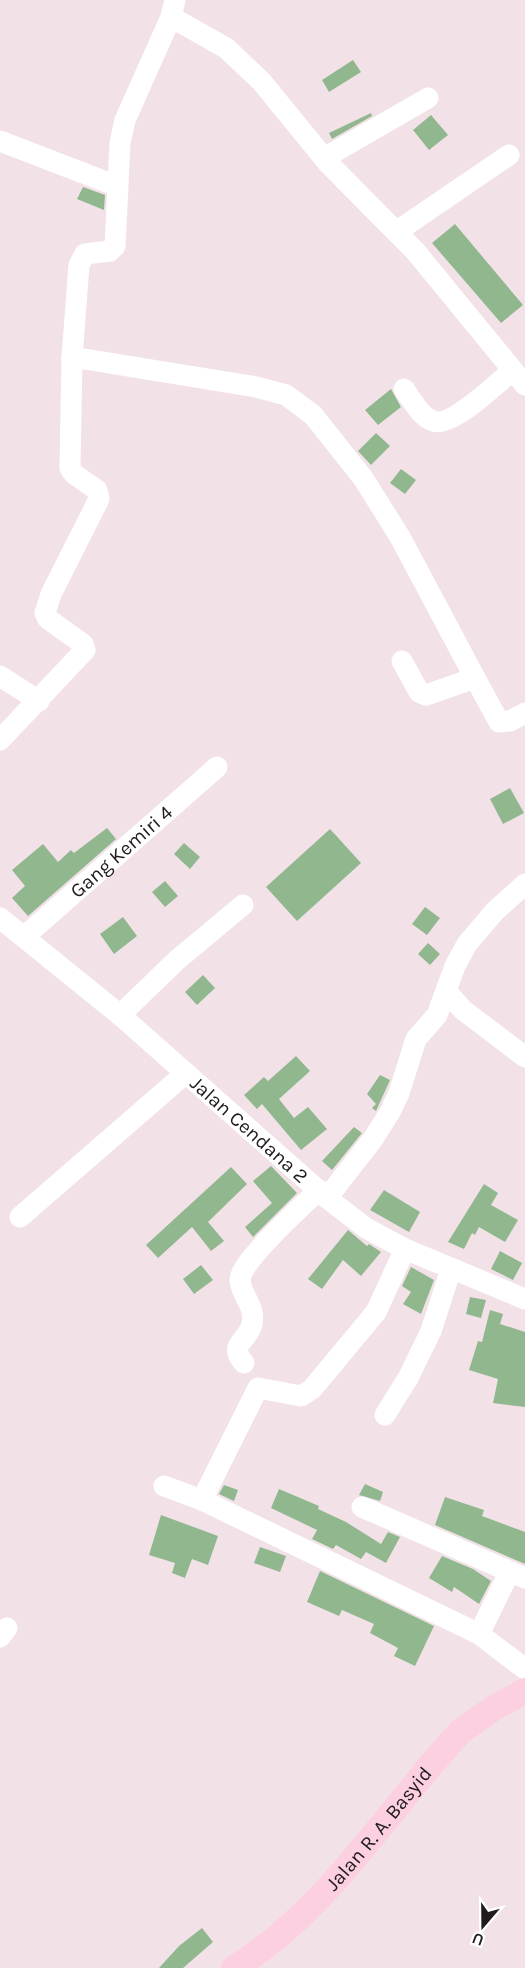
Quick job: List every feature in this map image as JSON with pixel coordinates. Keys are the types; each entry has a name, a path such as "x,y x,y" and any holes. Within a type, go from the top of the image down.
{"main road":[{"name":"Jalan R. A. Basyid","path":"234,1968 258,1954 292,1926 461,1731 494,1708 525,1691"}],"street":[{"path":"0,740 85,650 83,644 48,619 45,613 51,594 99,499 97,489 74,474 70,468 72,357 79,265 86,254 110,251 115,246 120,143 125,120 173,9 226,48 261,81 324,158 416,252 521,378 440,422 432,421 416,408 405,389"},
{"path":"324,158 428,98"},
{"path":"0,141 117,186"},
{"path":"396,232 509,155"},
{"path":"72,357 256,387 286,395 313,415 356,468 376,498 499,722 510,721 525,713"},
{"path":"402,661 419,692 426,695 476,678"},
{"path":"0,676 39,701"},
{"name":"Gang Kemiri 4","path":"25,936 216,767"},
{"path":"244,1363 237,1355 237,1350 251,1328 253,1309 241,1284 242,1270 278,1230 323,1194 374,1139 399,1093 416,1039 437,1015 467,944 495,911 525,884"},
{"path":"120,1015 177,960 243,905"},
{"name":"Jalan Cendana 2","path":"0,918 120,1015 323,1194 366,1228 405,1249 525,1299"},
{"path":"446,991 463,1010 525,1057"},
{"path":"20,1217 186,1073"},
{"path":"202,1500 258,1388 301,1396 312,1389 376,1312 405,1249"},
{"path":"385,1415 408,1378 431,1331 451,1269"},
{"path":"164,1486 202,1500 479,1634 525,1670"},
{"path":"363,1507 517,1575 479,1634"}],"building":[{"path":"353,60 361,72 329,92 322,80"},
{"path":"371,113 372,116 332,139 329,133"},
{"path":"431,115 448,135 429,150 413,130"},
{"path":"83,187 105,195 104,210 77,199"},
{"path":"455,224 523,305 501,323 432,243"},
{"path":"391,389 401,407 378,425 365,410"},
{"path":"376,433 390,446 371,465 358,451"},
{"path":"401,469 416,480 405,494 390,483"},
{"path":"510,788 524,813 503,824 490,799"},
{"path":"107,828 116,839 28,916 12,898 25,886 12,870 43,844 58,862 71,850 74,853"},
{"path":"330,829 361,863 297,921 266,887"},
{"path":"184,843 200,857 190,869 174,854"},
{"path":"165,881 178,896 165,907 152,892"},
{"path":"425,907 440,918 427,935 412,924"},
{"path":"123,917 137,936 114,954 100,934"},
{"path":"428,943 440,954 430,965 418,954"},
{"path":"203,975 215,988 197,1005 185,992"},
{"path":"296,1056 310,1071 279,1099 294,1118 308,1107 327,1129 301,1150 262,1104 257,1109 244,1095 264,1077 268,1081"},
{"path":"380,1075 390,1080 376,1111 372,1108 376,1104 367,1094"},
{"path":"354,1127 362,1133 332,1170 322,1161"},
{"path":"271,1166 297,1193 253,1237 245,1227 272,1203 253,1181"},
{"path":"231,1167 247,1184 208,1222 224,1241 211,1251 192,1227 158,1258 146,1245"},
{"path":"484,1184 498,1193 491,1205 518,1220 505,1242 479,1227 475,1235 472,1233 464,1249 448,1242"},
{"path":"384,1190 420,1212 409,1232 370,1210"},
{"path":"348,1230 367,1246 369,1244 381,1252 361,1276 343,1260 322,1289 308,1279"},
{"path":"500,1251 522,1263 513,1280 491,1269"},
{"path":"201,1265 213,1280 194,1294 183,1279"},
{"path":"411,1267 434,1280 421,1314 403,1304 411,1292 402,1286"},
{"path":"470,1297 486,1300 481,1318 466,1314"},
{"path":"490,1310 503,1314 500,1324 525,1332 525,1407 493,1403 498,1379 469,1370 478,1341 482,1342"},
{"path":"365,1484 383,1492 380,1501 359,1495"},
{"path":"224,1485 238,1490 234,1501 219,1494"},
{"path":"279,1489 319,1506 318,1509 346,1522 381,1544 388,1532 400,1537 386,1563 366,1552 361,1559 336,1545 333,1549 312,1539 317,1530 271,1508"},
{"path":"445,1497 484,1510 482,1516 525,1532 525,1564 435,1525"},
{"path":"161,1515 218,1536 208,1565 192,1559 185,1578 172,1573 175,1563 149,1555"},
{"path":"260,1547 286,1556 280,1572 254,1563"},
{"path":"442,1556 473,1569 491,1581 479,1604 454,1587 452,1592 429,1578"},
{"path":"320,1571 434,1626 415,1666 394,1656 398,1648 370,1633 374,1624 342,1610 339,1616 307,1602"},
{"path":"202,1928 213,1942 183,1968 159,1968 179,1946"}]}
